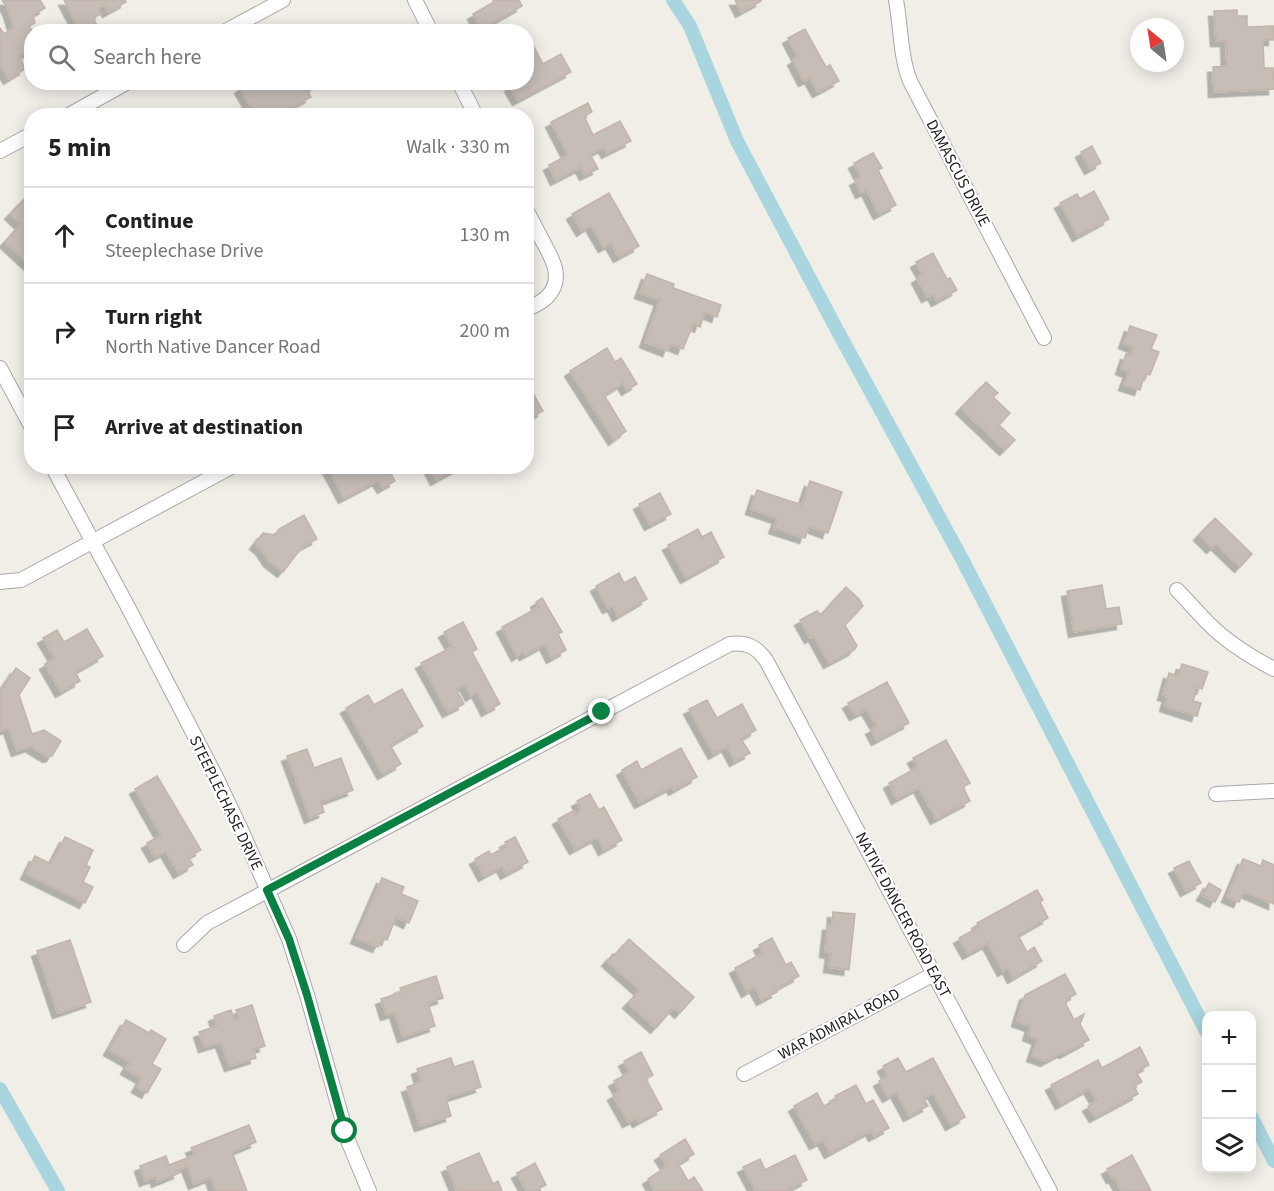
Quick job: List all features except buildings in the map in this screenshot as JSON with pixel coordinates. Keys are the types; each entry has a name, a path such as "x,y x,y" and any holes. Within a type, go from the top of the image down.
{"street":[{"path":"239,24 283,0"},
{"path":"414,0 427,24"},
{"name":"DAMASCUS DRIVE","path":"896,0 903,58 910,81 1044,338"},
{"path":"81,108 114,90"},
{"path":"463,90 472,108"},
{"path":"0,151 24,138"},
{"path":"534,225 556,270 553,289 547,297 534,306"},
{"path":"0,368 24,413"},
{"name":"STEEPLECHASE DRIVE","path":"56,474 216,777 289,939 349,1143 369,1191"},
{"path":"0,582 21,580 218,474"},
{"path":"1177,590 1209,625 1251,657 1274,669"},
{"name":"NATIVE DANCER ROAD EAST","path":"267,890 729,644 739,642 749,644 766,660 1050,1191"},
{"path":"1216,794 1274,791"},
{"path":"184,945 207,923 267,890"},
{"name":"WAR ADMIRAL ROAD","path":"744,1074 934,974"}],"waterway":[{"path":"673,0 690,26 737,141 962,559 1202,1023"},
{"path":"0,1089 58,1191"},
{"path":"1253,1119 1274,1161"}],"route":[{"path":"345,1131 289,939 267,890 602,712"}]}
